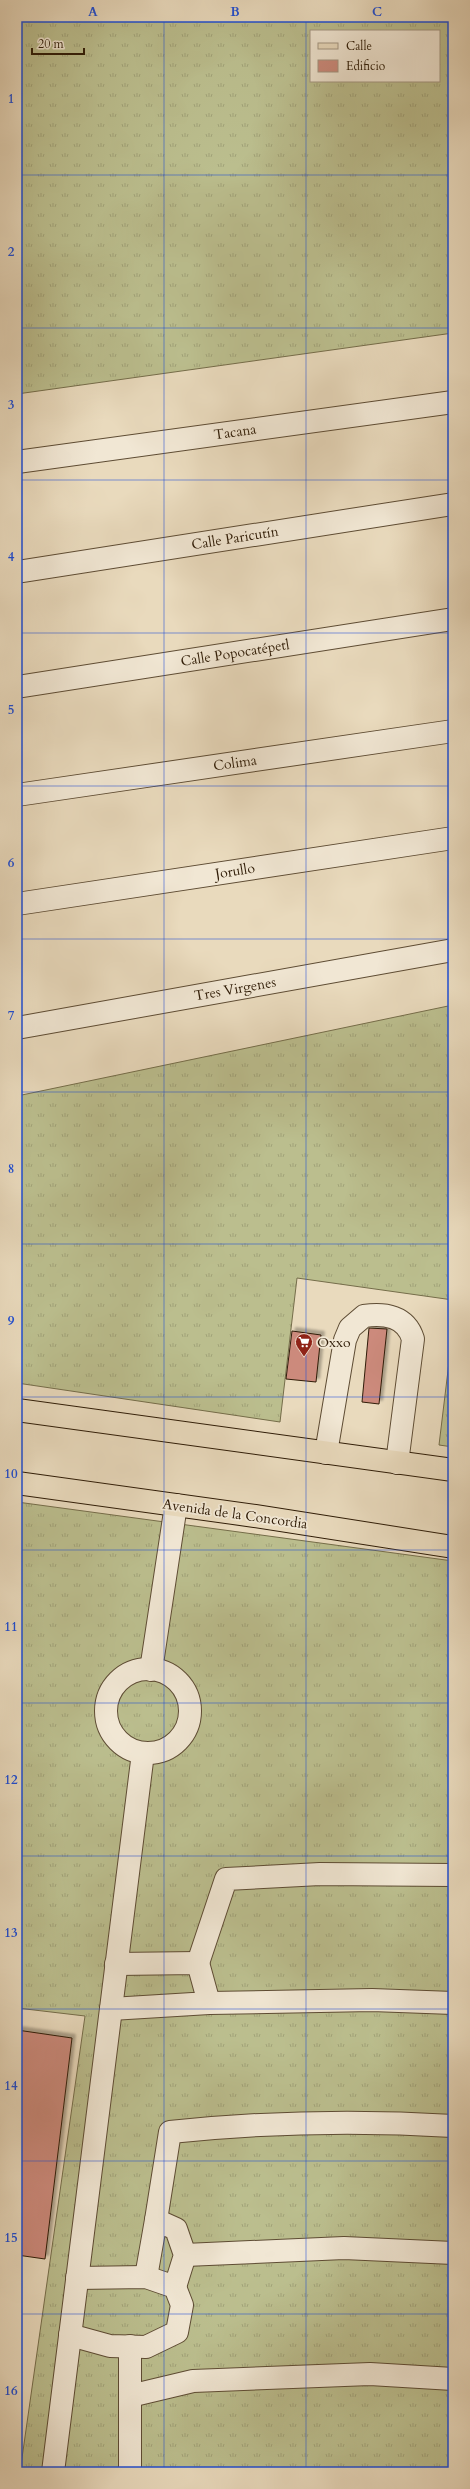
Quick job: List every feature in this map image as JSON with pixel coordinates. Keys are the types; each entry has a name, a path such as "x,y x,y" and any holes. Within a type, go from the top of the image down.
{"main road":[{"path":"17,1410 453,1470"},
{"name":"Avenida de la Concordia","path":"17,1483 176,1505 453,1547"}],"street":[{"name":"Tacana","path":"17,462 453,402"},
{"name":"Calle Paricutín","path":"17,572 453,504"},
{"name":"Calle Popocatépetl","path":"17,687 453,619"},
{"name":"Colima","path":"17,796 453,731"},
{"name":"Jorullo","path":"17,904 453,838"},
{"name":"Tres Virgenes","path":"17,1028 453,950"},
{"path":"326,1453 345,1340 350,1328 364,1316 388,1316 400,1319 406,1325 413,1338 397,1463"},
{"path":"151,1670 176,1505"},
{"path":"151,1670 164,1673 176,1680 184,1690 189,1702 190,1716 187,1728 174,1744 156,1753 143,1753 129,1749 118,1740 110,1728 106,1714 108,1700 114,1687 124,1677 137,1671 151,1670"},
{"path":"52,2472 143,1753"},
{"path":"210,2003 198,1963 226,1879 320,1874 453,1875"},
{"path":"116,1964 198,1963"},
{"path":"111,2009 210,2003 372,2000 453,2003"},
{"path":"146,2277 170,2132 250,2124 404,2122 453,2126"},
{"path":"70,2335 110,2346 146,2347 177,2332 182,2305 175,2287 185,2255 176,2229 156,2220"},
{"path":"185,2255 344,2248 453,2253"},
{"path":"77,2278 146,2277 175,2287"},
{"path":"130,2346 130,2472"},
{"path":"130,2396 193,2381 370,2374 453,2379"}],"green space":[{"path":"17,17 453,17 453,333 17,394"},
{"path":"453,1005 453,1300 297,1278 280,1422 17,1383 17,1096"},
{"path":"453,1329 453,1447 439,1445"},
{"path":"17,1502 453,1561 453,2472 20,2472 85,2016 17,2008"}],"building":[{"name":"Oxxo","path":"369,1328 387,1329 379,1404 362,1402"},
{"name":"Oxxo","path":"292,1331 321,1335 316,1382 286,1379"},
{"path":"17,2030 72,2038 45,2259 17,2255"}],"place":[{"name":"Oxxo","path":"304,1357"}]}
